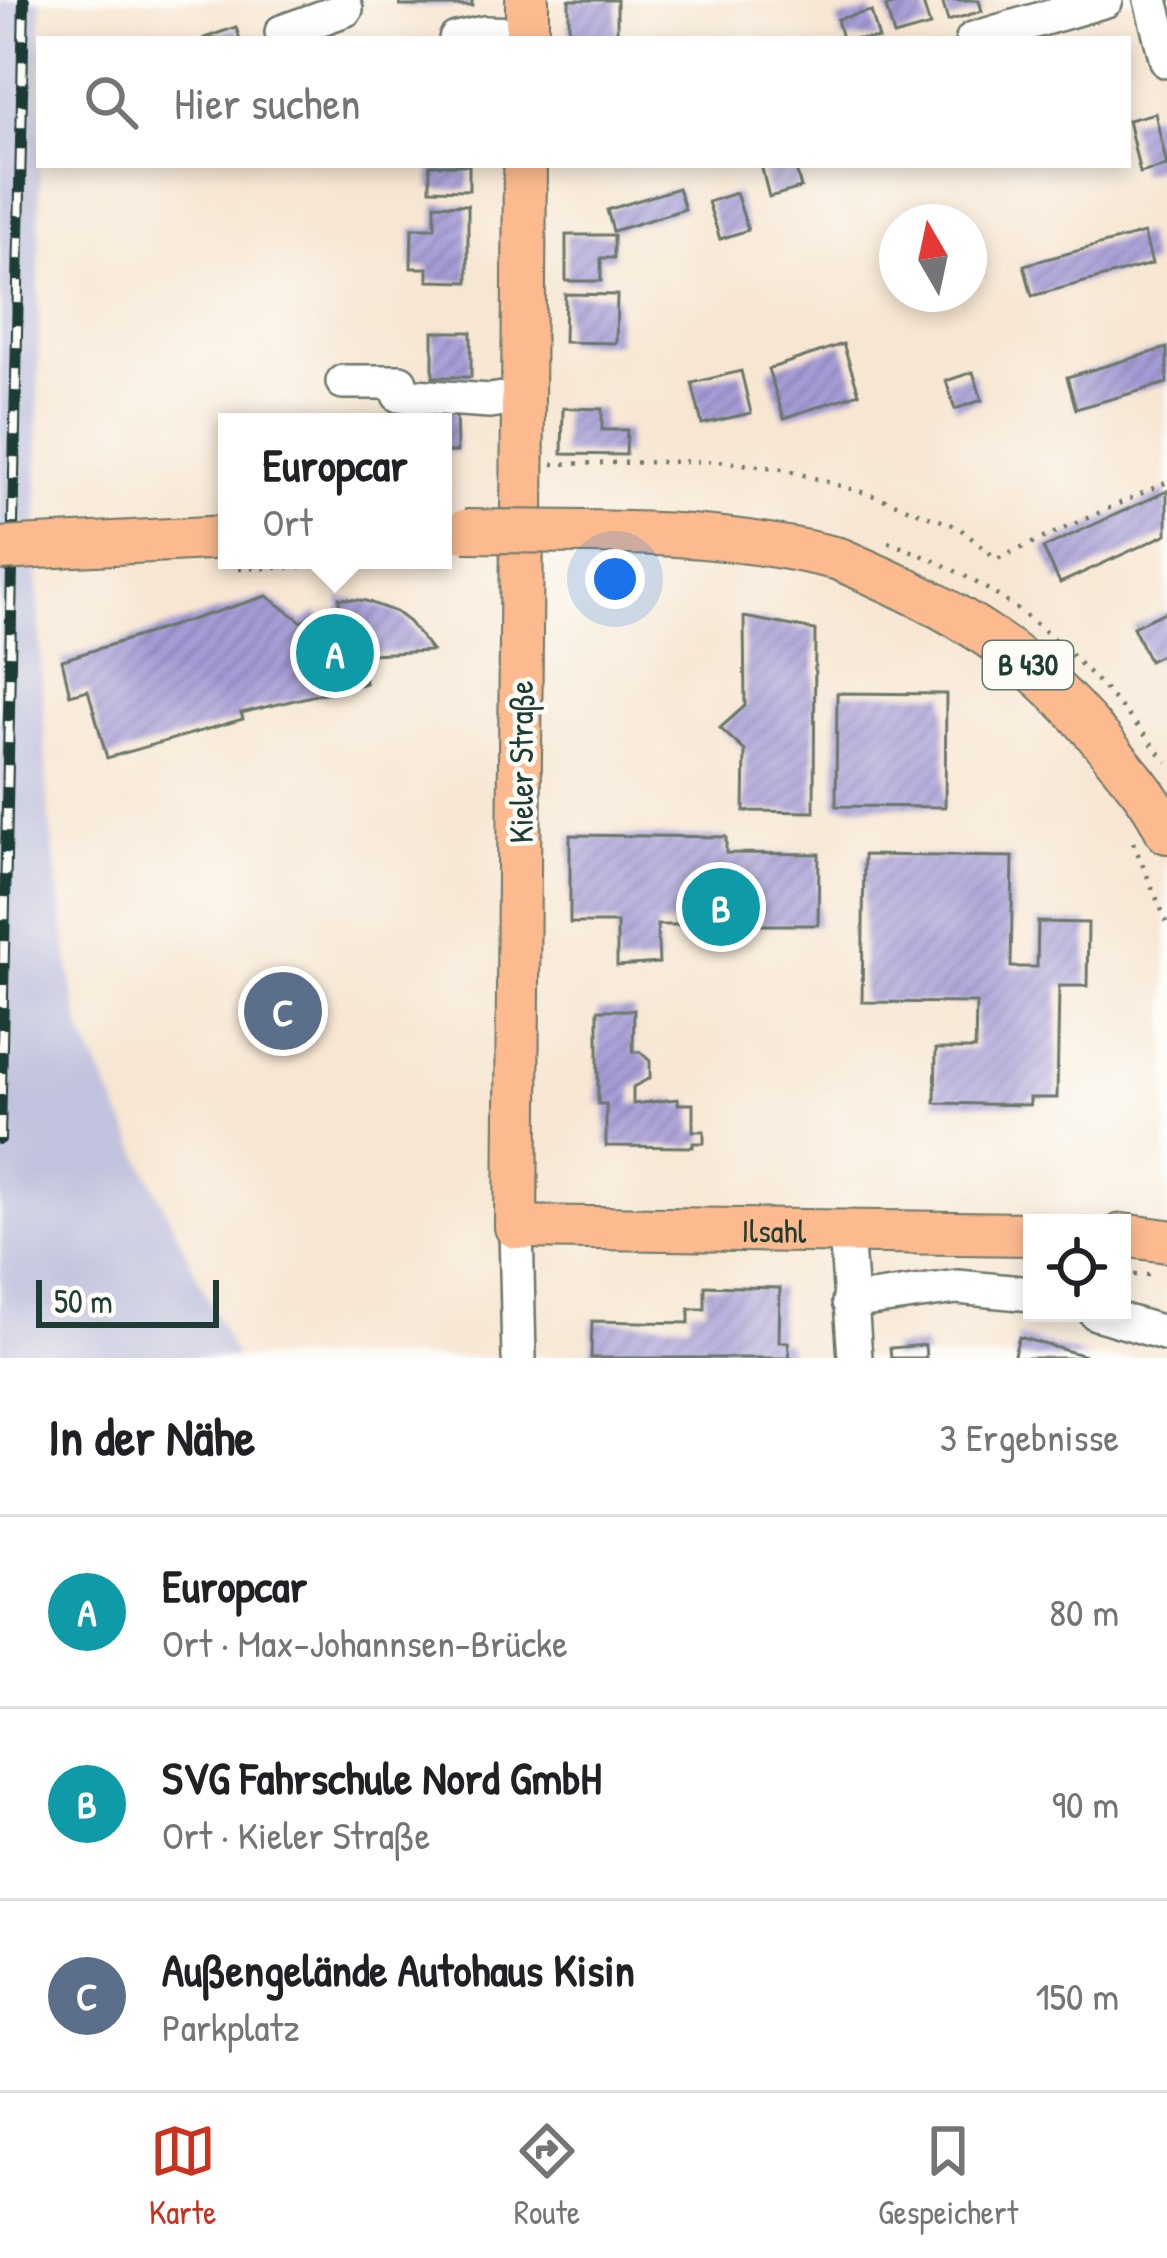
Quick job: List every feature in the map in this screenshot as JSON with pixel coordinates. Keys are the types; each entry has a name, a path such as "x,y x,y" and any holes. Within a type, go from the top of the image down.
{"main road":[{"name":"Kieler Straße","path":"516,1227 523,396 531,168"},
{"name":"B 430","path":"453,546 644,532 772,542 838,559 927,596 1010,649 1078,709 1156,809 1146,829"},
{"path":"0,549 218,553"},
{"name":"Ilsahl","path":"516,1227 1023,1234"}],"street":[{"path":"983,36 1106,0"},
{"path":"1151,0 1167,61"},
{"path":"283,36 282,32 346,9"},
{"path":"470,36 527,24"},
{"path":"343,382 400,382 399,395 490,401 523,396"},
{"name":"Kieler Straße","path":"516,1227 519,1358"},
{"path":"846,1231 855,1358"},
{"path":"849,1302 957,1287 1023,1293"},
{"path":"1126,1322 1167,1334"}],"path":[{"path":"523,464 718,461 783,469 958,527 997,559 1167,482"},
{"path":"1146,829 1167,923"},
{"path":"1131,1275 1167,1274"}],"shaded area":[{"path":"0,0 41,0 41,36 36,36 37,577 49,818 73,992 81,1031 236,1358 0,1358"}],"building":[{"path":"400,0 472,0 472,6 400,6"},
{"path":"569,0 617,0 617,36 569,36"},
{"path":"922,0 930,26 894,36 886,7"},
{"path":"942,0 979,0 982,11 948,21"},
{"path":"871,11 878,36 841,36 837,19"},
{"path":"236,27 239,36 210,36"},
{"path":"1155,113 1167,166 1140,173 1131,119"},
{"path":"430,168 469,168 469,190 430,189"},
{"path":"762,168 796,168 801,188 769,197"},
{"path":"678,188 685,209 613,231 607,210"},
{"path":"736,193 748,230 720,239 708,202"},
{"path":"435,204 468,205 468,282 428,281 428,268 411,268 412,228 435,228"},
{"path":"1144,233 1152,264 1032,296 1024,265"},
{"path":"566,235 614,235 614,258 601,258 601,281 566,281"},
{"path":"565,294 617,295 616,343 564,342"},
{"path":"433,332 471,332 471,377 433,377"},
{"path":"843,344 859,393 784,418 768,369"},
{"path":"1167,348 1167,383 1076,409 1067,377"},
{"path":"741,371 751,413 702,424 692,383"},
{"path":"973,372 982,400 955,409 946,381"},
{"path":"563,408 602,409 602,430 627,430 626,455 562,454"},
{"path":"408,409 456,409 457,452 452,452 452,413 408,413"},
{"path":"1167,491 1167,534 1060,583 1043,548"},
{"path":"267,596 302,622 317,612 323,625 340,624 339,598 366,601 396,612 432,651 350,655 352,664 362,663 365,683 241,713 243,719 107,758 88,690 70,695 62,660"},
{"path":"1167,611 1167,652 1149,661 1133,627"},
{"path":"744,617 815,630 814,812 744,811 745,751 720,728 745,706"},
{"path":"837,693 946,694 945,807 836,806"},
{"path":"570,835 726,837 726,853 819,854 818,925 657,925 659,963 617,966 617,923 570,923"},
{"path":"864,855 1013,857 1011,967 1037,967 1038,922 1088,923 1087,986 1059,986 1057,1098 1030,1098 1030,1105 935,1103 936,1049 975,1049 976,1003 862,1002"},
{"path":"598,1010 634,1010 633,1052 650,1061 650,1078 633,1087 633,1104 678,1099 678,1104 693,1104 693,1131 704,1131 704,1143 693,1143 693,1147 606,1146 606,1104 598,1104"},
{"path":"705,1286 780,1288 779,1342 788,1342 790,1358 591,1358 592,1321 689,1323 689,1309 705,1309"},
{"path":"1019,1337 1089,1357 1089,1358 1013,1358"},
{"path":"925,1345 926,1358 891,1358 890,1348"}],"railway":[{"path":"0,1139 24,0"}],"place":[{"name":"Europcar","path":"335,653"},
{"name":"SVG Fahrschule Nord GmbH","path":"721,907"},
{"name":"Außengelände Autohaus Kisin","path":"283,1011"}]}
